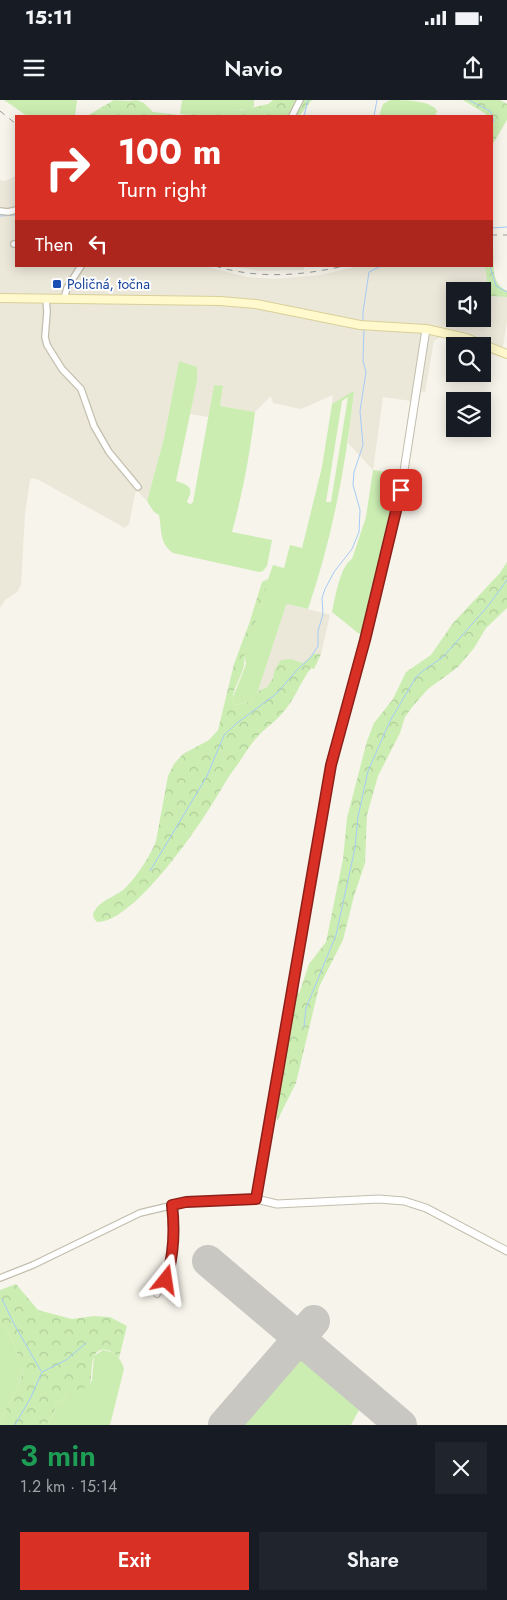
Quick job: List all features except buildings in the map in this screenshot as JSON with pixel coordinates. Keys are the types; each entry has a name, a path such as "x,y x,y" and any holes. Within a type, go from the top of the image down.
{"main road":[{"path":"0,298 235,302 263,305 360,325 426,328 466,338 507,354"}],"street":[{"path":"292,115 300,100"},
{"path":"0,211 15,210"},
{"path":"64,299 67,288 80,267"},
{"path":"46,298 45,337 47,345 62,368 81,389 94,426 109,452 138,487"},
{"path":"256,1199 331,765 389,544 401,490 426,328"},
{"path":"0,1278 34,1265 140,1213 186,1202 256,1199 277,1204 379,1199 404,1201 426,1208 507,1251"},
{"path":"158,1294 166,1280 171,1263 174,1228 172,1205"}],"shaded area":[{"path":"15,176 15,267 208,267 247,277 275,279 320,275 355,267 485,267 487,282 446,282 446,327 491,327 491,296 507,297 507,321 503,346 498,356 491,353 491,337 446,337 446,339 440,337 434,341 425,392 413,390 411,401 383,397 373,470 348,443 354,392 332,404 333,395 301,409 273,403 271,396 255,412 220,406 223,387 214,385 208,417 190,414 197,381 197,367 179,361 164,438 147,501 136,490 129,524 125,528 39,480 32,478 30,480 25,514 21,585 17,592 5,600 0,608 0,180 5,181"},
{"path":"235,267 304,267 304,270 260,271"},
{"path":"286,605 330,615 321,654 314,654 303,663 291,659 276,669 267,687 258,691"}],"green space":[{"path":"4,100 77,100 75,115 26,115"},
{"path":"114,100 136,100 144,103 153,112 179,115 89,115"},
{"path":"182,100 254,100 254,106 249,109 180,114"},
{"path":"273,100 312,100 300,115 179,115 221,110 242,110 268,104"},
{"path":"390,100 410,101 429,105 437,111 435,115 379,115 383,104"},
{"path":"463,100 500,100 507,104 507,120 493,144 493,115 486,114"},
{"path":"493,246 495,275 501,287 507,291 507,297 491,296 491,282 487,282 485,267 493,267"},
{"path":"179,361 197,367 197,381 176,481 189,487 188,503 191,504 193,502 214,385 223,386 220,406 255,412 246,472 232,532 272,540 267,566 263,571 259,572 173,553 163,541 159,515 154,512 147,501 164,438"},
{"path":"354,392 337,502 317,583 308,609 286,605 258,691 249,702 236,705 232,699 246,663 244,656 273,565 284,568 290,545 302,548 322,467 332,404","holes":["348,397 331,502 326,502 342,401"]},
{"path":"373,470 400,474 363,635 332,612 341,575 352,559 366,517"},
{"path":"507,562 507,608 486,628 474,648 458,667 428,689 413,706 405,717 400,733 378,776 367,815 365,863 354,896 343,940 319,987 296,1083 277,1121 276,1110 298,989 299,994 309,964 326,942 343,859 347,818 367,741 374,723 393,699 406,672 431,655 453,623 500,573"},
{"path":"268,579 244,656 243,669 234,692 233,703 236,705 249,702 258,691 267,687 281,660 291,659 303,663 314,654 321,654 314,669 311,668 283,713 253,742 199,825 158,878 126,909 111,919 97,922 93,915 96,908 123,890 132,881 154,847 168,776 174,764 183,754 209,740 218,730 234,664 262,582"},
{"path":"16,1284 38,1310 72,1319 94,1316 110,1317 127,1326 119,1358 108,1350 97,1352 93,1360 89,1386 83,1389 67,1391 63,1399 56,1404 53,1415 46,1425 0,1425 0,1421 23,1372 12,1339 0,1322 0,1290"},
{"path":"0,1322 12,1339 23,1371 17,1388 0,1421"},
{"path":"103,1350 116,1356 124,1369 110,1425 46,1425 53,1415 56,1404 63,1399 67,1391 89,1385 92,1380 94,1356"},
{"path":"299,1358 307,1361 360,1408 351,1425 242,1425 292,1364"}],"waterway":[{"path":"304,115 308,100"},
{"path":"374,115 377,100"},
{"path":"469,100 490,111 492,115"},
{"path":"493,118 493,122"},
{"path":"0,216 15,215"},
{"path":"493,228 507,227"},
{"path":"363,322 369,272 379,267"},
{"path":"490,267 496,286 507,292"},
{"path":"150,871 207,776 224,735 276,694 311,657 318,646 318,631 323,614 322,598 325,589 334,572 352,549 359,532 360,510 353,485 354,472 363,445 360,411 366,372 363,361 364,329"},
{"path":"304,1027 306,1008 336,935 355,848 358,817 368,771 390,721 416,677 443,657 488,606 507,580"},
{"path":"2,1299 41,1371"},
{"path":"15,1425 31,1397 42,1372 66,1360 86,1343"}],"runway":[{"path":"208,1261 401,1425"},
{"path":"224,1425 314,1321"}],"railway":[{"path":"0,111 15,123"},
{"path":"493,235 507,235"},
{"path":"219,267 247,273 279,275 338,267"}],"place":[{"name":"Poličná, točna","path":"57,284"}],"route":[{"path":"166,1280 171,1263 174,1228 172,1205 186,1202 256,1199 331,765 365,640 401,490"}]}
